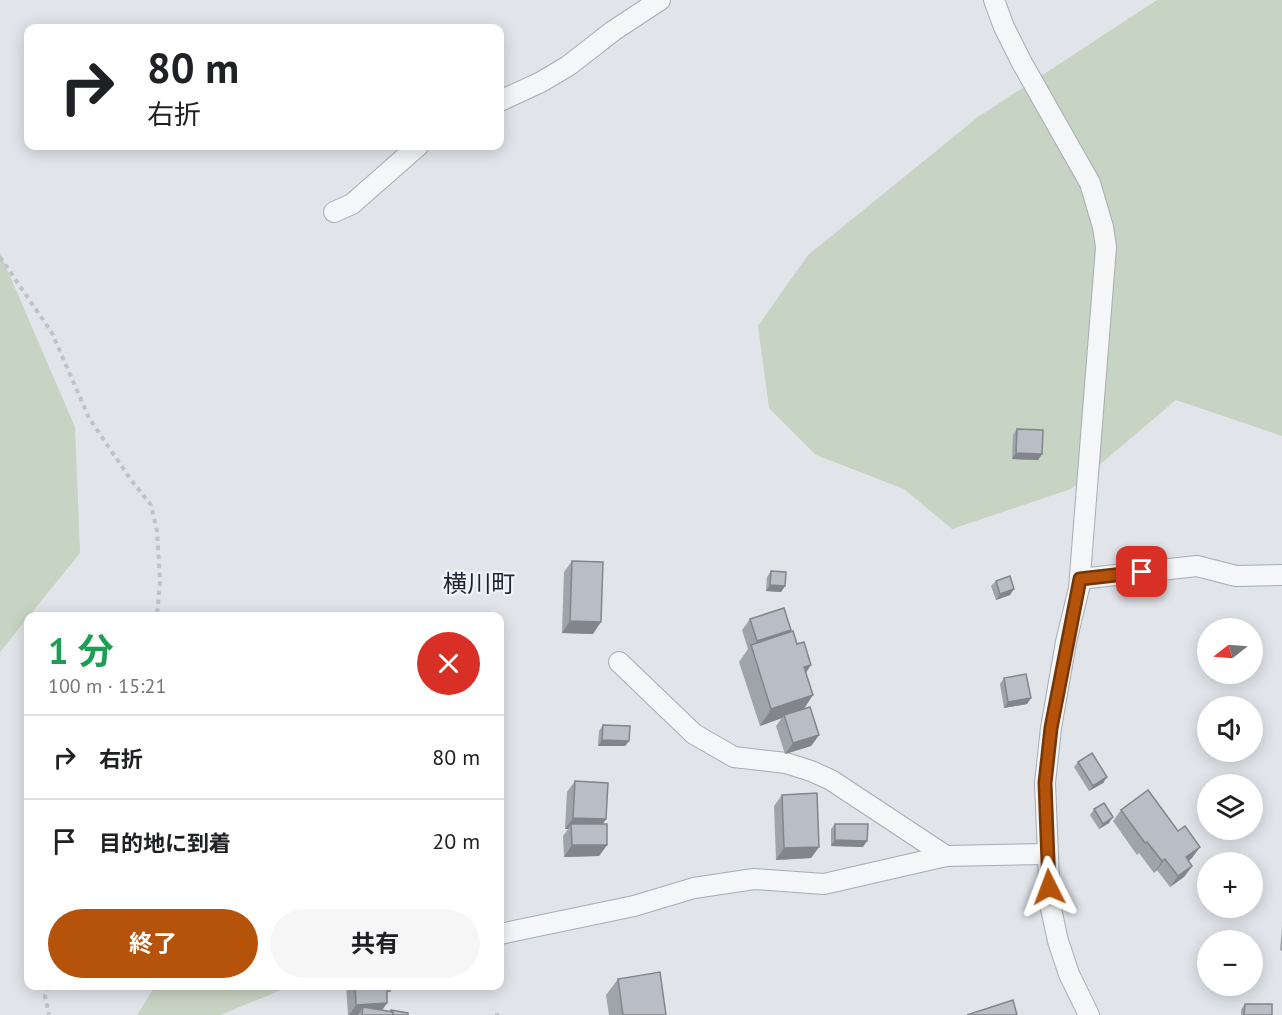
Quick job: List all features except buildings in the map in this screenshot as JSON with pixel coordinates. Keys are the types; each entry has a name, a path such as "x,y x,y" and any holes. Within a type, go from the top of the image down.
{"street":[{"path":"504,99 568,66 613,31 660,0"},
{"path":"994,0 1004,27 1022,63 1090,183 1106,248 1080,579 1051,728 1045,783 1050,904 1058,941 1069,975 1089,1015"},
{"path":"334,212 351,204 412,150"},
{"path":"1080,579 1197,566 1236,576 1282,575"},
{"path":"619,662 694,734 734,757 786,764 831,780 946,856"},
{"path":"504,933 634,906 694,888 754,879 824,884 946,856 1047,854"}],"path":[{"path":"0,257 52,333 89,418 151,505 157,531 160,581 158,612"},
{"path":"47,990 45,996 50,1015"}],"green space":[{"path":"1157,0 1282,0 1282,436 1176,400 1071,489 952,529 904,489 816,455 769,408 758,326 808,255 978,117"},
{"path":"0,253 75,427 80,553 32,612 24,612 24,622 0,652"},
{"path":"153,990 280,990 220,1015 137,1015"}],"district":[{"name":"横川町","path":"479,583"}],"route":[{"path":"1049,887 1045,783 1051,728 1080,579 1142,572"}]}
